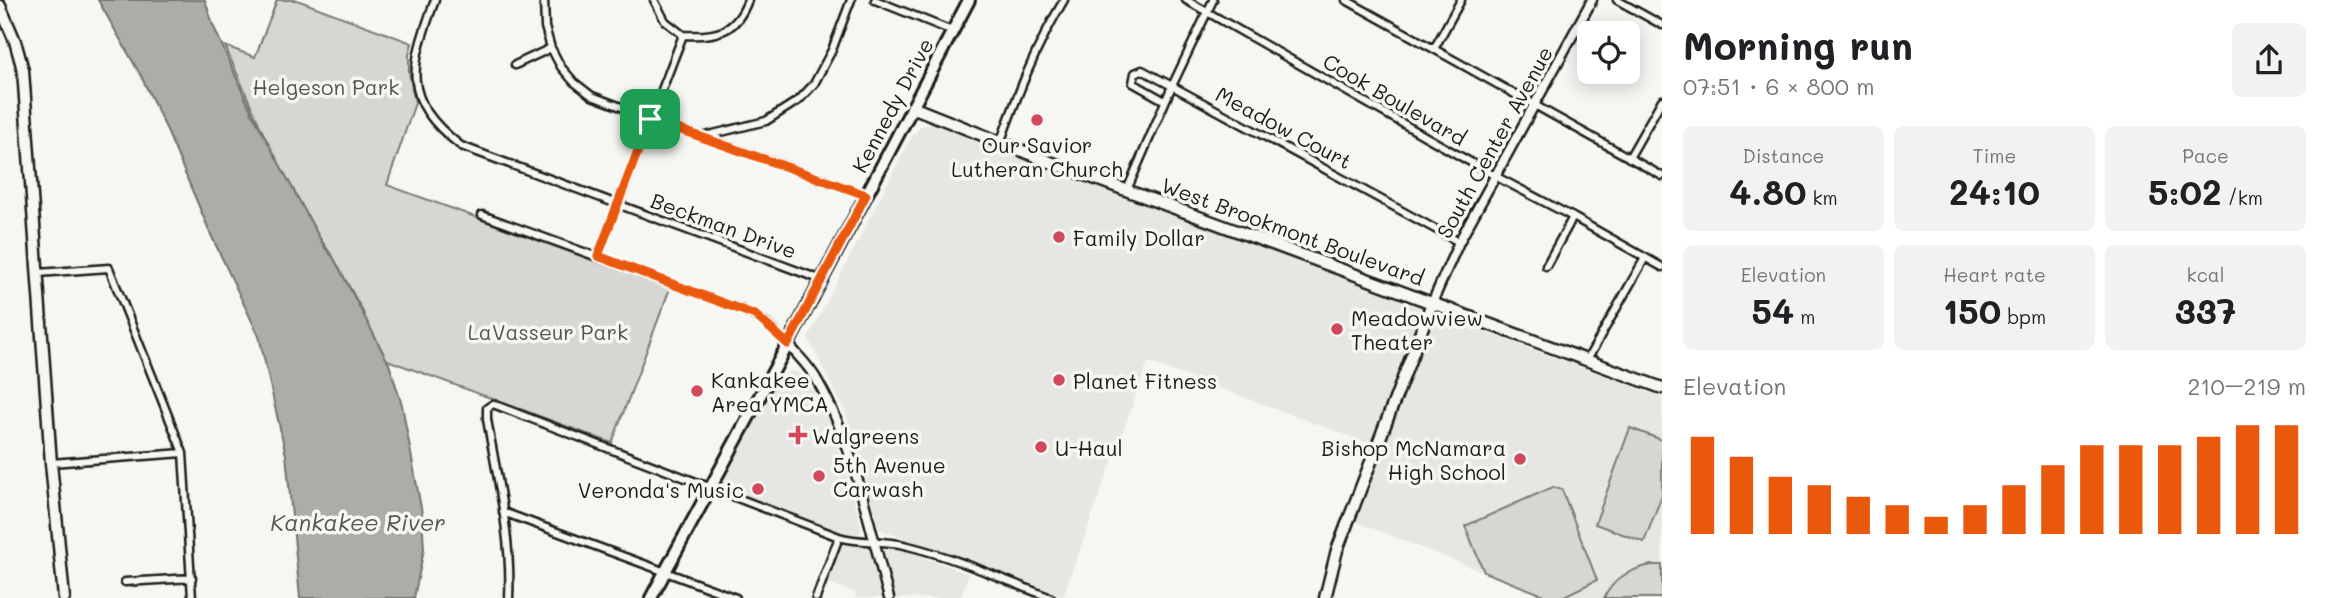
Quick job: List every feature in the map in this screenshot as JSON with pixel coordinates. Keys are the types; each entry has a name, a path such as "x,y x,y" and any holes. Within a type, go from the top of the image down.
{"main road":[{"name":"Kennedy Drive","path":"651,598 822,281 968,0"},
{"path":"0,6 15,41 23,70 51,463 64,598"},
{"name":"West Brookmont Boulevard","path":"912,107 1000,143 1662,388"},
{"path":"1325,598 1337,550 1432,303"}],"street":[{"name":"Beckman Drive","path":"435,0 417,49 414,73 418,94 427,114 461,146 822,281"},
{"path":"544,0 545,27 551,48 561,67 592,96 866,195"},
{"path":"654,0 665,21 683,35 704,37 726,31 739,20 748,0"},
{"path":"701,136 766,121 799,100 814,84 832,50 852,0"},
{"path":"875,0 952,31"},
{"path":"1000,143 1024,76 1043,35 1064,0"},
{"name":"Cook Boulevard","path":"1186,0 1662,267"},
{"path":"1127,190 1213,0"},
{"path":"1346,0 1662,176"},
{"path":"1434,49 1461,0"},
{"name":"South Center Avenue","path":"1432,303 1459,242 1592,0"},
{"path":"1617,0 1662,25"},
{"path":"598,256 683,35"},
{"path":"515,65 551,48"},
{"name":"Meadow Court","path":"1165,101 1133,83 1135,73 1142,70 1149,72 1459,242"},
{"path":"1629,158 1662,100"},
{"path":"482,215 755,315 788,344 817,380 836,416 862,497 889,598"},
{"path":"1546,266 1573,217"},
{"path":"1587,360 1645,258"},
{"path":"38,273 109,268 183,453 192,598"},
{"path":"509,598 509,563 503,512 486,408 493,404 839,537 853,541 907,545 1051,598"},
{"path":"51,463 183,453"},
{"path":"503,512 736,598"},
{"path":"816,598 839,537"},
{"path":"125,582 192,578"}],"shaded area":[{"path":"933,124 1423,308 1371,444 1148,362 1063,596 879,529 846,414 808,338 912,136 921,126"},
{"name":"Bishop McNamara High School","path":"1439,318 1452,320 1662,397 1662,598 1549,598 1354,521 1426,331 1433,321"},
{"path":"790,371 797,372 807,381 826,413 847,474 862,530 859,536 842,534 720,486 781,377"},
{"path":"841,542 861,544 870,550 883,598 855,598 856,593 826,582"},
{"path":"893,546 969,574 960,598 893,598 881,556 883,549"}],"green space":[{"name":"LaVasseur Park","path":"277,0 297,0 412,43 409,72 415,103 387,185 670,288 612,443 379,357 363,312 333,257 312,227 266,140 225,46 255,57"},
{"path":"1630,428 1662,440 1662,495 1644,542 1595,524"},
{"path":"1553,487 1562,490 1597,580 1560,598 1551,598 1484,572 1465,526"},
{"path":"1652,565 1662,565 1662,598 1604,598 1624,576"}],"water":[{"name":"Kankakee River","path":"98,0 205,0 213,25 252,113 325,248 333,257 389,364 402,405 422,513 424,549 414,598 300,598 286,455 259,336 212,237 165,126 141,76"}],"place":[{"name":"Our Savior Lutheran Church","path":"1037,120"},
{"name":"Family Dollar","path":"1059,237"},
{"name":"Meadowview Theater","path":"1337,329"},
{"name":"Planet Fitness","path":"1059,380"},
{"name":"Kankakee Area YMCA","path":"697,391"},
{"name":"Walgreens","path":"798,435"},
{"name":"U-Haul","path":"1041,447"},
{"name":"Bishop McNamara High School","path":"1520,459"},
{"name":"5th Avenue Carwash","path":"819,476"},
{"name":"Veronda's Music","path":"758,489"}],"route":[{"path":"650,119 866,195 788,344 755,315 598,256 650,119"}],"park label":[{"name":"Helgeson Park","path":"326,86"}]}
